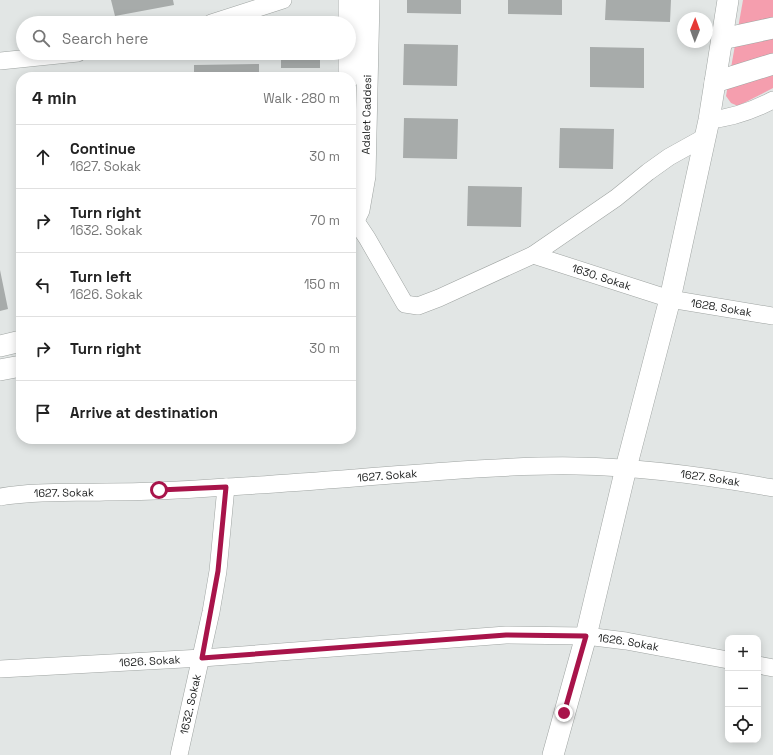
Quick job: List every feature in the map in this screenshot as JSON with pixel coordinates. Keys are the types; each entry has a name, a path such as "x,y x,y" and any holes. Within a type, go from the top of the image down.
{"street":[{"path":"233,16 283,0"},
{"path":"349,0 349,16"},
{"name":"Adalet Caddesi","path":"356,216 361,204 365,176 369,0"},
{"path":"553,755 586,636 626,468 670,300 707,128 728,0"},
{"path":"722,40 773,28"},
{"path":"0,61 16,59"},
{"path":"349,60 349,72"},
{"path":"715,82 773,64"},
{"path":"356,226 367,238 405,304 418,306 440,298 533,255 616,198 707,128 726,118 740,115 773,100"},
{"name":"1630. Sokak","path":"533,255 670,300"},
{"name":"1628. Sokak","path":"670,300 773,316"},
{"path":"0,346 16,343"},
{"path":"0,370 16,367"},
{"name":"1627. Sokak","path":"0,496 56,492 107,492 226,487 424,472 530,466 626,468 704,476 773,488"},
{"name":"1632. Sokak","path":"179,755 202,658 218,571 226,487"},
{"name":"1626. Sokak","path":"0,669 202,658 506,635 586,636 626,641 725,659"},
{"path":"761,666 773,668"}],"shaded area":[{"path":"743,0 773,0 773,88 738,106 731,103 726,96"}],"building":[{"path":"111,0 173,0 174,5 115,16"},
{"path":"407,0 461,0 461,14 407,13"},
{"path":"508,0 562,0 562,15 508,14"},
{"path":"606,0 671,0 670,22 605,20"},
{"path":"404,44 458,45 457,86 403,85"},
{"path":"590,47 644,48 644,88 590,87"},
{"path":"281,60 320,60 320,68 281,68"},
{"path":"259,64 259,72 194,72 194,65"},
{"path":"404,118 458,119 457,159 403,158"},
{"path":"560,128 614,129 613,169 559,168"},
{"path":"468,186 522,187 521,227 467,226"},
{"path":"0,270 8,309 0,311"}],"route":[{"path":"159,490 226,487 218,571 202,658 360,647 452,638 547,634 586,636 564,713"}]}
